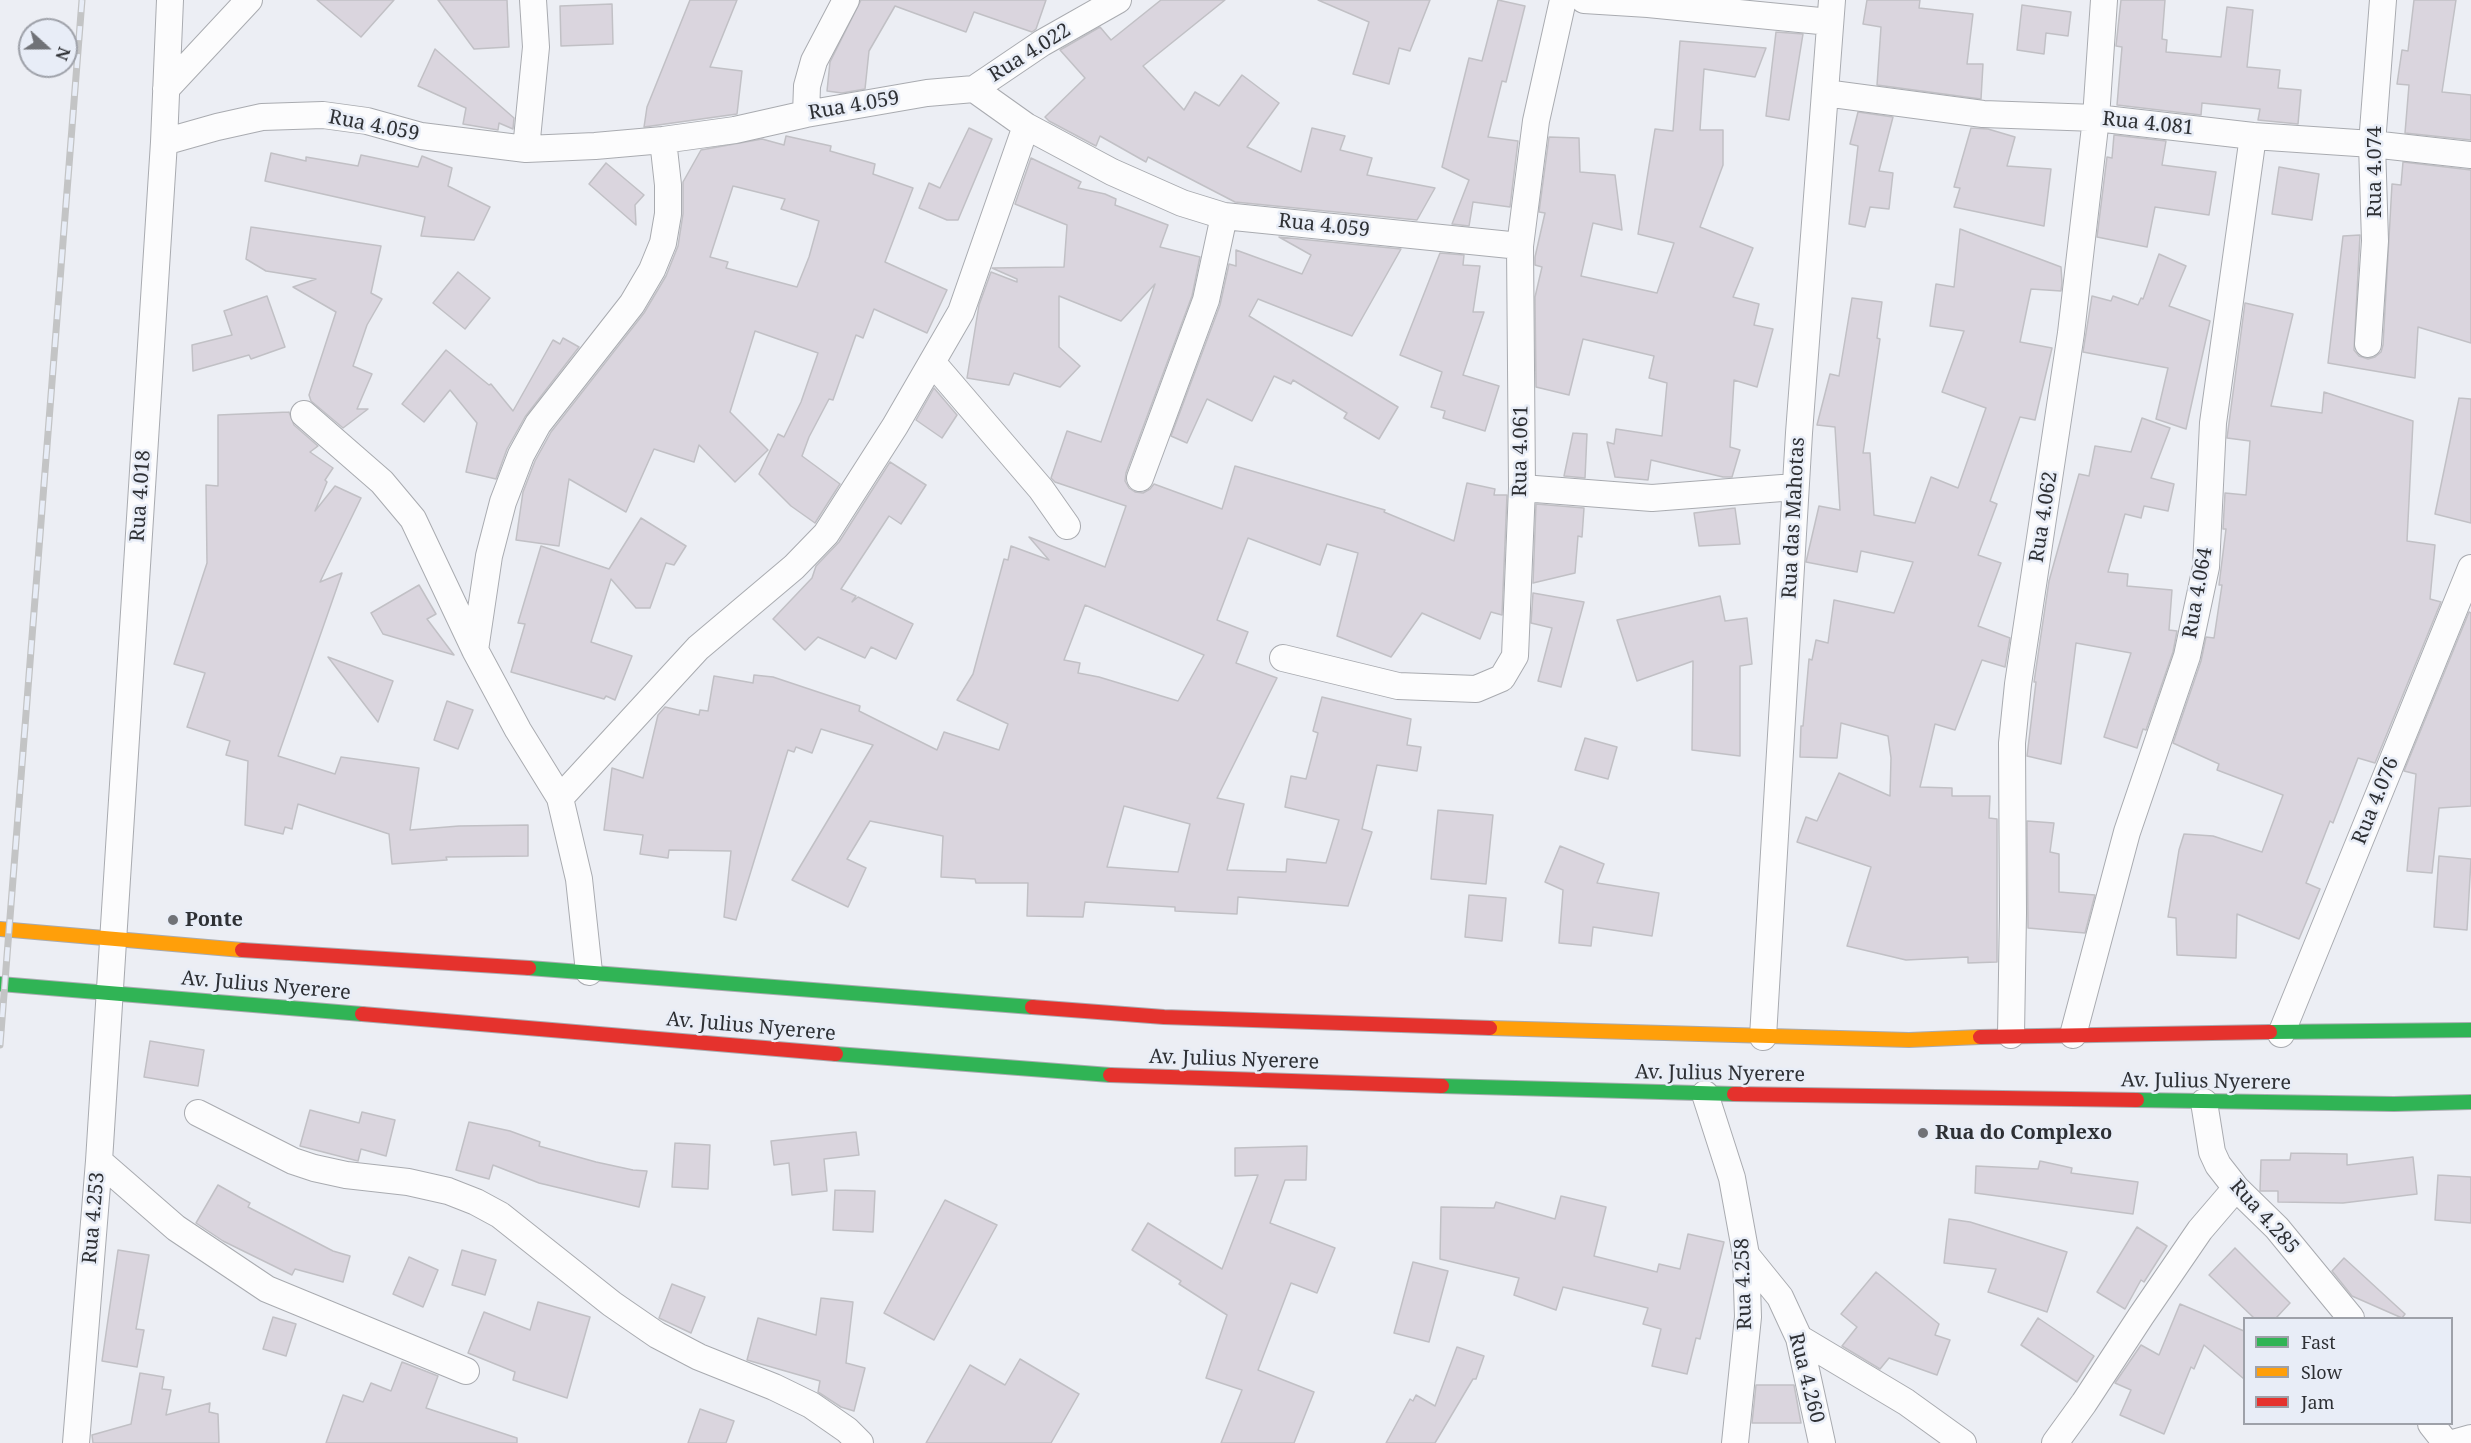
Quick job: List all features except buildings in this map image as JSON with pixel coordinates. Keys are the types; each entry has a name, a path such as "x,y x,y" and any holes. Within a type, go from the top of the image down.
{"main road":[{"name":"Av. Julius Nyerere","path":"0,929 178,946 590,972 1164,1017 1909,1040 2011,1035 2281,1034 2471,1030"},
{"name":"Av. Julius Nyerere","path":"0,984 1060,1073 1704,1094 2394,1104 2471,1102"}],"street":[{"name":"Rua 4.018","path":"108,993 164,142 170,0"},
{"path":"166,89 249,0"},
{"path":"526,149 536,47 533,0"},
{"path":"806,114 807,86 814,61 846,0"},
{"name":"Rua 4.022","path":"974,88 1042,43 1118,0"},
{"name":"Rua 4.061","path":"1283,658 1398,686 1476,689 1502,678 1515,656 1522,488 1520,246 1536,121 1563,0"},
{"path":"1584,0 1831,11"},
{"name":"Rua 4.062","path":"2011,1035 2012,743 2018,684 2072,333 2096,118 2104,0"},
{"name":"Rua 4.074","path":"2368,344 2375,241 2372,144 2383,0"},
{"name":"Rua das Mahotas","path":"1763,1037 1795,487 1831,11"},
{"name":"Rua 4.059","path":"164,142 262,117 323,115 367,121 422,136 526,149 663,140 735,130 806,114 927,93 974,88 1026,126 1112,172 1182,203 1224,216 1520,246"},
{"name":"Rua 4.081","path":"1825,93 1983,114 2096,118 2253,136 2372,144 2471,155"},
{"path":"560,798 698,648 794,567 826,534 895,426 961,312 1026,126"},
{"name":"Rua 4.064","path":"2073,1035 2127,831 2187,656 2206,567 2213,423 2253,136"},
{"path":"475,650 489,556 503,502 521,455 538,424 632,304 652,270 663,243 668,214 668,185 663,140"},
{"path":"1140,478 1206,300 1224,216"},
{"path":"932,362 1041,489 1067,526"},
{"path":"304,414 382,482 413,519 475,650 518,730 560,798 579,879 590,972"},
{"path":"1522,488 1652,498 1795,487"},
{"name":"Rua 4.076","path":"2281,1034 2471,568"},
{"name":"Rua 4.253","path":"76,1443 99,1161 108,993"},
{"name":"Rua 4.258","path":"1704,1094 1732,1178 1746,1255 1748,1317 1735,1443"},
{"name":"Rua 4.285","path":"2204,1102 2212,1152 2218,1166 2236,1188 2277,1228 2350,1317"},
{"path":"198,1113 293,1161 314,1168 346,1175 408,1182 448,1191 476,1202 500,1215 612,1305 657,1335 699,1357 774,1387 811,1405 847,1430 860,1443"},
{"path":"99,1161 177,1228 267,1289 466,1371"},
{"path":"2055,1443 2200,1230 2236,1188"},
{"name":"Rua 4.260","path":"1746,1255 1780,1297 1799,1338 1822,1443"},
{"path":"1799,1338 1906,1402 1963,1443"},
{"path":"2432,1425 2446,1443"},
{"path":"2453,1443 2471,1438"}],"railway":[{"path":"0,1045 82,0"}],"traffic: fast":[{"path":"529,968 1032,1007"},
{"path":"0,984 362,1014"},
{"path":"2270,1032 2471,1030"},
{"path":"836,1054 1110,1075"},
{"path":"1442,1086 1734,1094"},
{"path":"2137,1100 2394,1104 2471,1102"}],"traffic: slow":[{"path":"0,929 242,950"},
{"path":"1490,1028 1909,1040 1980,1037"}],"traffic: jam":[{"path":"242,950 529,968"},
{"path":"1032,1007 1164,1017 1490,1028"},
{"path":"362,1014 836,1054"},
{"path":"1980,1037 2270,1032"},
{"path":"1110,1075 1442,1086"},
{"path":"1734,1094 2137,1100"}],"place":[{"name":"Ponte","path":"173,920"},
{"name":"Rua do Complexo","path":"1923,1133"}]}
